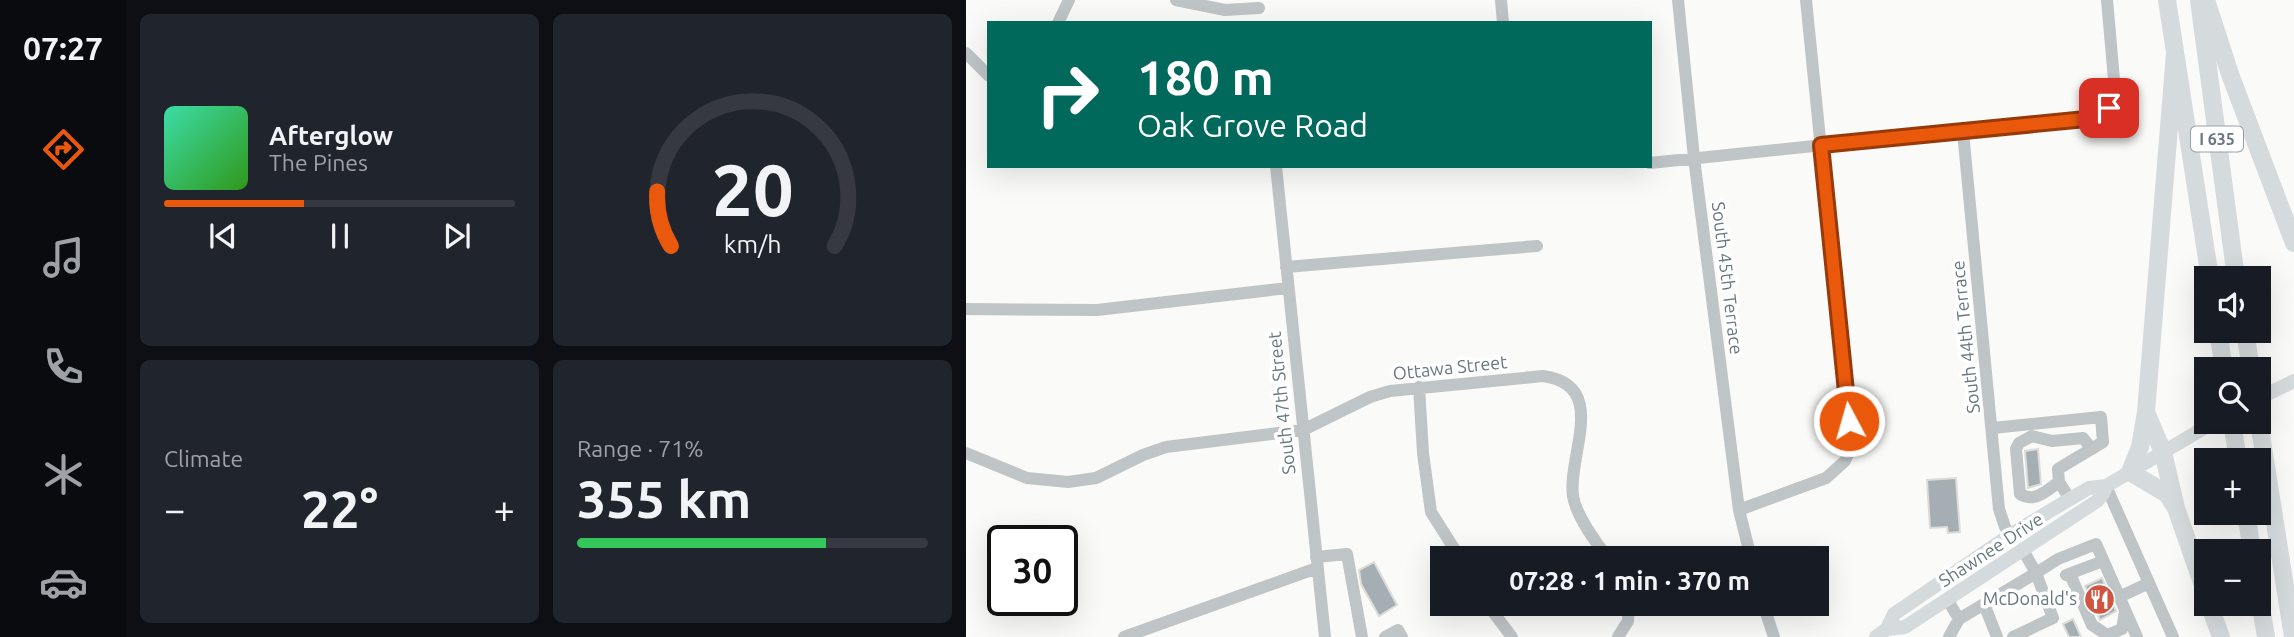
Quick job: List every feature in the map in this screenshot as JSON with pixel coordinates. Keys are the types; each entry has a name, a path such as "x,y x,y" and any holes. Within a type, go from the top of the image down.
{"highway":[{"name":"I 635","path":"2167,0 2208,266"},
{"name":"I 635","path":"2199,0 2234,266"},
{"path":"2206,0 2231,77 2294,243"},
{"path":"2175,53 2146,412 2140,447 2130,472 2167,494 2176,508"},
{"path":"2146,412 2163,452 2176,508 2194,560"},
{"path":"2261,434 2293,637"},
{"path":"2213,616 2221,637"},
{"path":"2262,616 2266,637"}],"main road":[{"path":"2271,392 2294,381"},
{"name":"Shawnee Drive","path":"1881,633 1894,614 2011,535 2089,488 2106,486 2194,434"},
{"name":"Shawnee Drive","path":"1881,633 1905,627 2097,502 2106,486"},
{"path":"2011,535 2023,550"},
{"path":"1937,585 1947,599"}],"street":[{"path":"1059,21 1069,0"},
{"path":"1175,0 1225,10 1258,4"},
{"path":"1501,0 1503,21"},
{"name":"South 45th Terrace","path":"1678,0 1694,158 1739,510 1748,546"},
{"path":"1739,510 1826,478 1845,461 1850,447 1851,435 1806,0"},
{"path":"1652,163 2096,118 2109,108 2115,91 2107,0"},
{"path":"966,53 987,74"},
{"name":"South 44th Terrace","path":"1963,132 1999,509 2011,535"},
{"name":"South 47th Street","path":"1276,168 1325,637"},
{"path":"1286,267 1537,246"},
{"path":"966,309 1097,310 1288,288"},
{"name":"Ottawa Street","path":"966,453 1027,478 1068,482 1096,478 1166,446 1303,430 1370,397 1404,388 1543,376 1559,378 1578,399 1582,417 1573,496 1580,514 1600,546"},
{"path":"1419,387 1423,453 1432,512 1453,546"},
{"path":"1993,428 2101,417 2103,442 2058,469 2059,482 2070,499"},
{"path":"2059,482 2037,497 2027,498 2020,494 2016,449 2019,443 2032,436 2052,441 2083,438 2092,449"},
{"path":"2106,486 2173,637"},
{"path":"1949,637 1959,619 2058,559 2096,544 2137,637"},
{"path":"2013,637 2053,618 2036,573 2023,550"},
{"path":"1124,637 1317,562 1348,554 1362,637"},
{"path":"2058,559 2092,625 2108,635 2122,629 2125,611"},
{"path":"2068,574 2103,561"},
{"path":"2068,574 2091,637"},
{"path":"2119,597 2149,583"},
{"path":"1947,599 1959,619"},
{"path":"1984,604 1997,637"},
{"path":"1496,616 1512,637"},
{"path":"1767,616 1774,637"},
{"path":"1385,637 1398,629 1402,637"}],"building":[{"path":"2038,449 2041,484 2028,488 2025,451"},
{"path":"1956,478 1960,532 1948,533 1947,527 1930,528 1927,480"},
{"path":"1374,562 1397,605 1379,616 1361,584 1359,570"},
{"name":"McDonald's","path":"2102,578 2116,611 2100,620 2085,586"},
{"path":"2073,619 2081,637 2069,637 2063,624"}],"place":[{"name":"McDonald's","path":"2100,599"}],"route":[{"path":"1849,421 1821,145 2096,118 2106,113 2109,108"}]}
